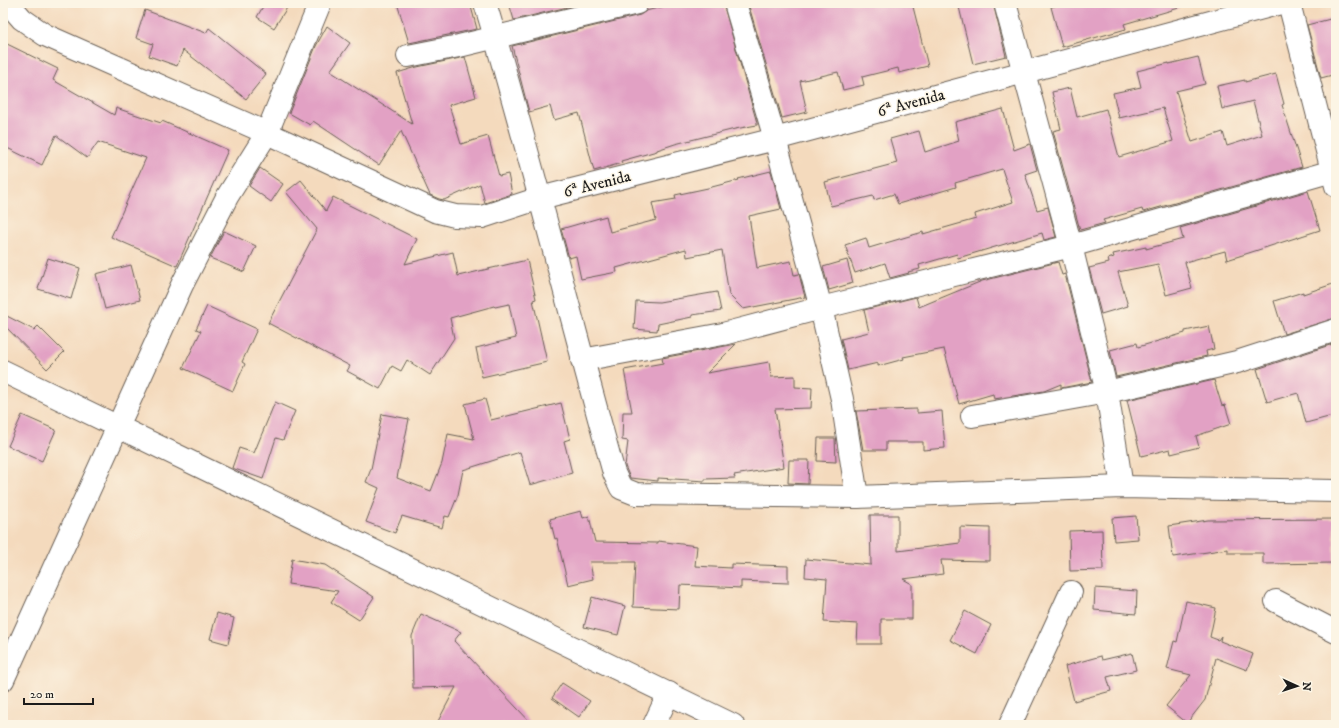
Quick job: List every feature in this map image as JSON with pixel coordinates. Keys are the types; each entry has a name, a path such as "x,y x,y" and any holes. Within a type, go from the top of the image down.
{"street":[{"name":"6ª Avenida","path":"8,3 22,19 45,35 435,210 455,216 482,217 540,198 775,139 1281,3"},
{"path":"3,680 182,285 227,197 267,134 320,3"},
{"path":"485,3 540,198 582,360 614,473 621,488 636,494 857,498 1122,487 1336,491"},
{"path":"408,56 495,38 638,3"},
{"path":"735,3 775,139 821,308 842,400 857,498"},
{"path":"1005,3 1071,246 1107,392 1122,487"},
{"path":"582,360 723,334 1071,246 1335,176 1289,3"},
{"path":"972,416 1107,392 1237,362 1336,330"},
{"path":"3,371 733,725"},
{"path":"1010,725 1071,592"},
{"path":"1276,601 1336,632"},
{"path":"654,725 669,694"}],"building":[{"path":"265,3 290,3 274,28 257,17"},
{"path":"397,3 470,3 477,29 409,43"},
{"path":"509,3 584,3 514,20"},
{"path":"677,3 723,3 757,125 675,144 657,151 621,161 622,163 594,171 579,113 554,120 550,106 529,112 512,46 640,15 646,11"},
{"path":"748,3 912,3 928,66 899,73 898,68 862,77 864,85 843,90 838,72 800,81 807,112 782,118"},
{"path":"958,3 993,3 1006,56 973,64"},
{"path":"1065,3 1178,3 1179,8 1124,24 1126,29 1062,47 1051,7"},
{"path":"145,10 206,33 209,28 266,74 246,99 183,50 177,66 149,56 153,44 136,38"},
{"path":"1334,18 1336,27 1336,74 1321,78 1307,25"},
{"path":"327,26 350,43 330,71 412,124 397,73 417,67 465,57 476,97 449,105 461,144 488,136 499,176 508,174 512,194 485,203 480,184 444,200 439,199 430,195 401,131 379,165 313,121 310,125 289,113 316,46"},
{"path":"3,42 58,69 53,80 114,115 116,108 161,123 162,121 228,150 177,266 111,237 146,158 98,142 87,158 56,135 42,165 3,146"},
{"path":"1198,57 1205,84 1176,91 1192,142 1223,132 1227,146 1262,135 1253,101 1222,109 1217,86 1245,80 1245,82 1276,74 1284,104 1282,105 1302,167 1143,212 1142,209 1103,220 1105,223 1080,230 1053,131 1061,129 1052,92 1070,88 1077,117 1106,109 1119,157 1173,141 1163,108 1119,118 1113,93 1141,87 1137,71"},
{"path":"1003,109 1014,150 1030,144 1037,170 1025,174 1037,210 1048,207 1056,237 1044,240 1042,233 958,258 957,254 919,265 920,269 890,278 885,263 855,273 845,245 866,238 869,248 923,232 923,234 976,219 975,214 1013,202 1002,169 955,183 956,187 898,204 894,194 874,200 873,196 831,206 825,182 897,163 890,139 919,131 925,152 959,141 955,122"},
{"path":"260,168 283,184 271,202 249,186"},
{"path":"771,171 781,209 749,216 757,268 791,261 794,275 799,274 805,297 743,309 729,295 722,250 687,257 686,249 616,268 617,272 581,279 576,256 569,258 561,229 606,216 610,232 656,220 652,203 676,199 675,195 708,188"},
{"path":"301,180 326,211 333,197 417,239 405,264 453,252 458,276 527,260 536,299 533,300 547,362 482,377 476,348 516,338 509,304 494,306 450,318 454,338 430,375 407,360 401,371 392,366 380,389 347,371 350,366 268,323 317,229 286,192"},
{"path":"1308,191 1320,230 1227,260 1225,251 1185,262 1192,288 1166,295 1158,264 1118,272 1128,306 1101,314 1089,268 1109,263 1108,259 1114,257 1113,254 1146,247 1146,249 1183,239 1180,228"},
{"path":"224,231 256,246 244,272 210,258"},
{"path":"48,258 80,268 71,299 38,289"},
{"path":"847,260 853,283 829,290 823,267"},
{"path":"1058,262 1062,275 1065,274 1092,382 1061,388 1061,384 1044,391 994,399 993,394 959,404 944,349 903,357 904,359 878,366 878,363 848,370 841,339 869,332 864,310 916,297 919,307 982,281"},
{"path":"131,265 140,300 105,309 96,274"},
{"path":"1336,283 1336,318 1284,334 1274,301 1303,292 1303,294"},
{"path":"717,292 721,311 692,315 692,317 658,324 657,331 634,329 636,301 659,302"},
{"path":"207,306 257,329 242,362 245,364 233,391 183,368 201,331 196,329"},
{"path":"3,314 34,330 38,326 64,352 47,369 3,324"},
{"path":"1209,326 1214,349 1206,351 1207,356 1116,377 1110,350 1137,343 1138,347 1185,333 1185,331"},
{"path":"1336,343 1336,415 1306,423 1298,393 1267,402 1257,369"},
{"path":"736,344 707,373 769,362 771,377 795,376 795,387 812,388 811,408 775,409 784,467 734,475 735,478 705,479 705,481 658,478 658,481 630,478 625,466 628,441 622,440 623,412 632,412 624,370 663,363 662,358"},
{"path":"1214,380 1222,406 1225,405 1231,424 1196,436 1199,447 1171,454 1170,449 1141,456 1127,400"},
{"path":"485,399 491,420 561,403 570,439 564,441 572,473 530,485 520,452 463,470 458,495 449,517 445,516 442,528 402,516 395,533 366,522 379,488 366,482 371,469 382,414 409,419 397,478 431,491 442,463 448,434 474,439 465,404"},
{"path":"275,402 295,411 283,440 276,438 263,479 232,468 239,448 254,453"},
{"path":"917,409 917,413 942,411 945,448 923,450 923,442 886,442 886,450 863,450 856,411"},
{"path":"22,415 56,430 42,461 8,446"},
{"path":"818,438 835,438 836,462 817,461"},
{"path":"789,460 809,460 808,484 788,483"},
{"path":"581,511 583,518 589,516 595,542 658,543 658,541 697,546 695,566 731,568 731,564 788,566 788,583 741,581 741,588 680,585 679,609 633,607 635,562 590,562 593,579 568,585 557,538 555,539 550,519"},
{"path":"870,515 898,515 898,551 960,543 960,527 990,528 990,561 941,560 943,574 903,579 912,584 912,619 881,619 881,644 857,644 858,624 824,622 827,579 805,577 806,559 871,565"},
{"path":"1136,516 1138,539 1114,541 1112,518"},
{"path":"1334,519 1334,563 1263,564 1263,553 1228,553 1228,549 1173,557 1169,526 1208,520"},
{"path":"1102,530 1103,570 1070,571 1069,531"},
{"path":"292,559 325,565 374,597 359,620 331,602 338,591 288,584"},
{"path":"1095,588 1137,591 1136,614 1094,610"},
{"path":"592,597 625,606 618,635 584,627"},
{"path":"1186,601 1216,608 1210,637 1218,640 1221,636 1220,641 1253,654 1247,670 1216,658 1205,700 1187,723 1166,706 1191,675 1167,669 1174,641 1177,642"},
{"path":"965,611 991,625 977,654 950,640"},
{"path":"217,613 234,618 228,644 210,639"},
{"path":"421,614 461,632 454,641 533,725 436,725 456,687 413,688 412,636"},
{"path":"1132,653 1136,670 1107,677 1111,691 1074,701 1065,666 1101,656 1102,660"},
{"path":"562,683 590,701 579,717 552,698"}]}
